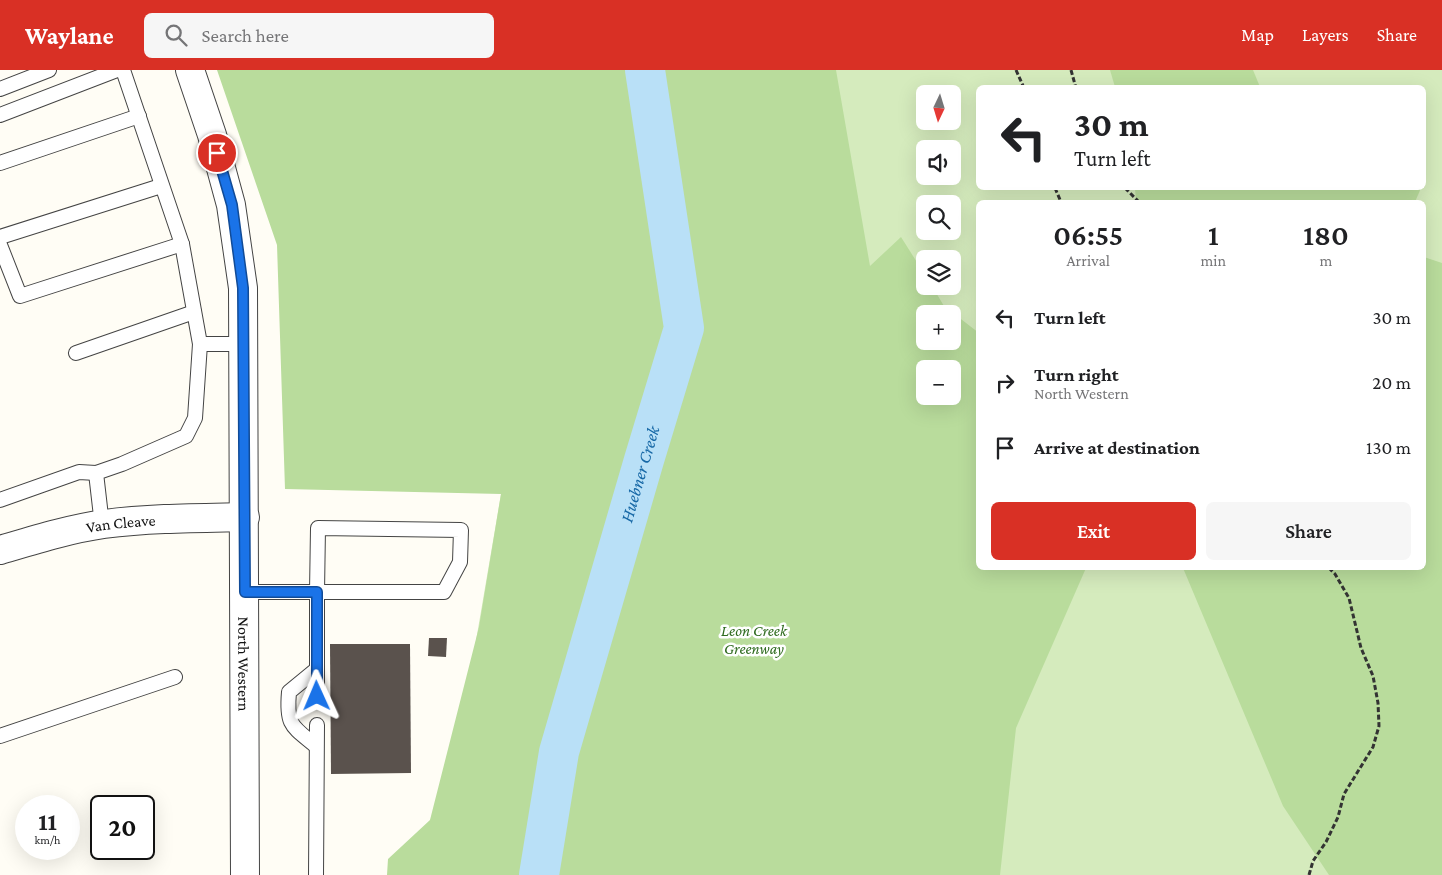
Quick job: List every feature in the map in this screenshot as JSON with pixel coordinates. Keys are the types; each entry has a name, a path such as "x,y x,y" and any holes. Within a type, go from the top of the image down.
{"street":[{"name":"North Western","path":"190,70 212,135 232,205 243,288 245,875"},
{"name":"Van Cleave","path":"0,550 40,538 102,525 165,518 245,517"}],"lane":[{"path":"0,89 49,70"},
{"path":"0,115 117,70"},
{"path":"0,500 79,472 96,473 122,464 186,436 195,418 200,344 182,244 123,70"},
{"path":"0,163 139,116"},
{"path":"0,237 161,186"},
{"path":"0,245 20,296 182,244"},
{"path":"76,353 194,312"},
{"path":"200,344 244,344"},
{"path":"96,473 102,525"},
{"path":"245,592 317,592 444,592 460,562 461,530 318,528 317,592 317,696"},
{"path":"316,746 291,726 288,709 289,692 317,669"},
{"path":"0,736 175,677"},
{"path":"316,875 317,725"}],"path":[{"path":"1016,70 1023,85"},
{"path":"1071,70 1075,85"},
{"path":"1127,190 1137,200"},
{"path":"1309,875 1313,861 1326,842 1338,817 1344,794 1373,747 1379,726 1378,703 1373,676 1361,648 1349,598 1331,570"}],"green space":[{"name":"Leon Creek Greenway","path":"217,70 836,70 870,266 901,237 916,261 916,295 937,295 943,305 916,305 916,350 961,350 961,319 976,331 976,570 1085,570 1016,728 1000,875 387,875 388,859 430,820 479,627 501,494 285,489 277,245"},
{"name":"Leon Creek Greenway","path":"561,70 1442,70 1442,875 436,875 501,494"},
{"path":"1110,70 1253,70 1259,85 1114,85"},
{"path":"1135,190 1420,190 1416,200 1136,200"},
{"path":"1426,258 1442,263 1442,875 1329,875 1283,806 1184,570 1426,570"}],"building":[{"path":"429,638 447,638 446,657 428,656"},
{"path":"330,644 410,644 411,773 331,774"}],"waterway":[{"name":"Huebner Creek","path":"539,875 559,752 684,328 645,70"}],"route":[{"path":"217,153 232,205 243,288 245,592 317,592 317,696"}]}
